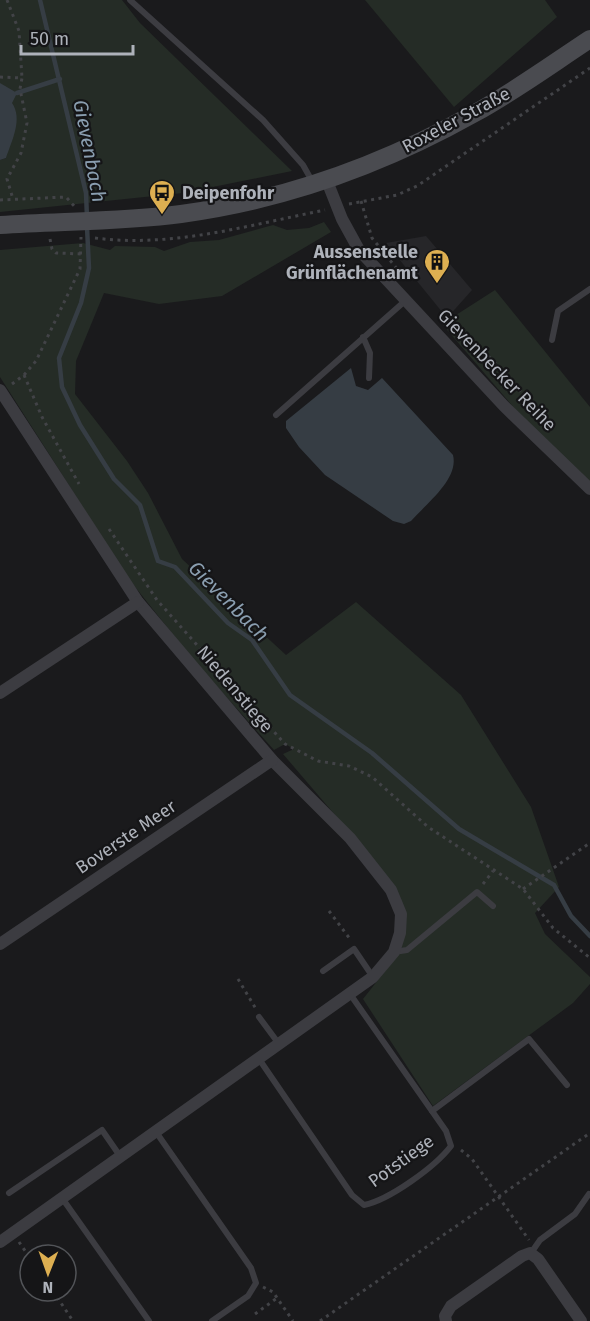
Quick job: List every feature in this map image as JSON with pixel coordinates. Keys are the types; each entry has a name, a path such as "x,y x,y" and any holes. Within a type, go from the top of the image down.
{"main road":[{"name":"Roxeler Straße","path":"0,225 183,214 247,203 320,183 372,163 475,113 590,39"}],"street":[{"name":"Gievenbecker Reihe","path":"320,183 358,250 504,406 590,489"},
{"name":"Niedenstiege","path":"2,397 138,602 272,760 350,838 391,890 401,914 400,933 394,952 373,977 350,994"},
{"path":"0,693 138,602"},
{"name":"Boverste Meer","path":"0,944 272,760"},
{"path":"0,1242 350,994"},
{"path":"446,1321 445,1316 451,1306 522,1256 530,1253 538,1258 581,1321"}],"lane":[{"path":"130,0 262,120 320,183"},
{"path":"552,340 558,311 590,289"},
{"path":"276,415 405,301"},
{"path":"363,337 370,353 369,378"},
{"path":"394,952 407,950 477,892 493,906"},
{"path":"323,971 354,949 373,977"},
{"name":"Potstiege","path":"259,1059 352,1195 364,1204 378,1202 442,1158 451,1146 446,1131 350,994"},
{"path":"259,1017 279,1045"},
{"path":"432,1111 529,1039 567,1085"},
{"path":"9,1193 102,1130 121,1157"},
{"path":"156,1132 251,1268 256,1283 249,1296 212,1321"},
{"path":"530,1253 540,1240 575,1214 589,1194"},
{"path":"62,1198 149,1321"}],"path":[{"path":"7,0 19,31 22,78 20,89 27,123 23,143 7,179 13,199"},
{"path":"405,278 372,238 361,201 397,195 417,186 590,68"},
{"path":"0,77 22,78"},
{"path":"304,209 306,214"},
{"path":"103,239 189,237 318,212"},
{"path":"50,237 52,249 56,253 82,254"},
{"path":"2,397 36,361 80,269"},
{"path":"443,321 472,341 524,395 540,426"},
{"path":"24,375 42,417 82,490"},
{"path":"105,525 157,600 285,744 318,761 349,766 372,777 428,827 523,889 552,928 590,958"},
{"path":"523,889 590,843"},
{"path":"477,892 493,871"},
{"path":"329,911 354,949"},
{"path":"238,979 259,1017"},
{"path":"320,1321 590,1133"},
{"path":"451,1146 472,1159 529,1242 530,1253"},
{"path":"13,1233 20,1243"},
{"path":"256,1283 273,1292 293,1321"},
{"path":"255,1314 277,1298"},
{"path":"61,1303 73,1321"}],"shaded area":[{"path":"0,0 122,0 140,23 292,171 183,193 0,212 0,160 6,158 12,103 0,83"},
{"path":"365,0 545,0 557,17 454,107"},
{"path":"0,83 17,93 12,103 17,123 6,158 0,160"},
{"path":"324,222 331,232 222,296 159,304 104,293 76,361 75,394 127,461 148,493 182,559 286,655 356,602 461,695 531,807 559,887 535,913 545,934 590,977 590,984 573,1003 433,1106 363,999 397,956 405,914 353,836 283,754 294,749 285,744 274,750 194,661 128,578 0,377 0,250 83,243 110,250 115,246 155,247 164,251 190,242 219,240 273,225 287,230 309,228"},
{"path":"426,236 472,290 447,318 386,243"},
{"path":"495,290 590,407 590,484 534,431 442,324"},
{"path":"351,368 356,386 368,390 382,378 453,455 454,464 447,482 411,521 404,524 393,521 325,475 299,447 286,428 286,421"}],"waterway":[{"name":"Gievenbach","path":"40,0 86,193 87,218"},
{"path":"17,93 60,79"},
{"name":"Gievenbach","path":"87,227 89,268 81,303 59,358 62,387 80,425 114,479 140,505 158,561 175,567 228,623 252,640 290,695 372,753 459,829 554,885 571,916 590,936"}],"place":[{"name":"Deipenfohr","path":"162,216"},
{"name":"Aussenstelle Grünflächenamt","path":"437,285"}]}
